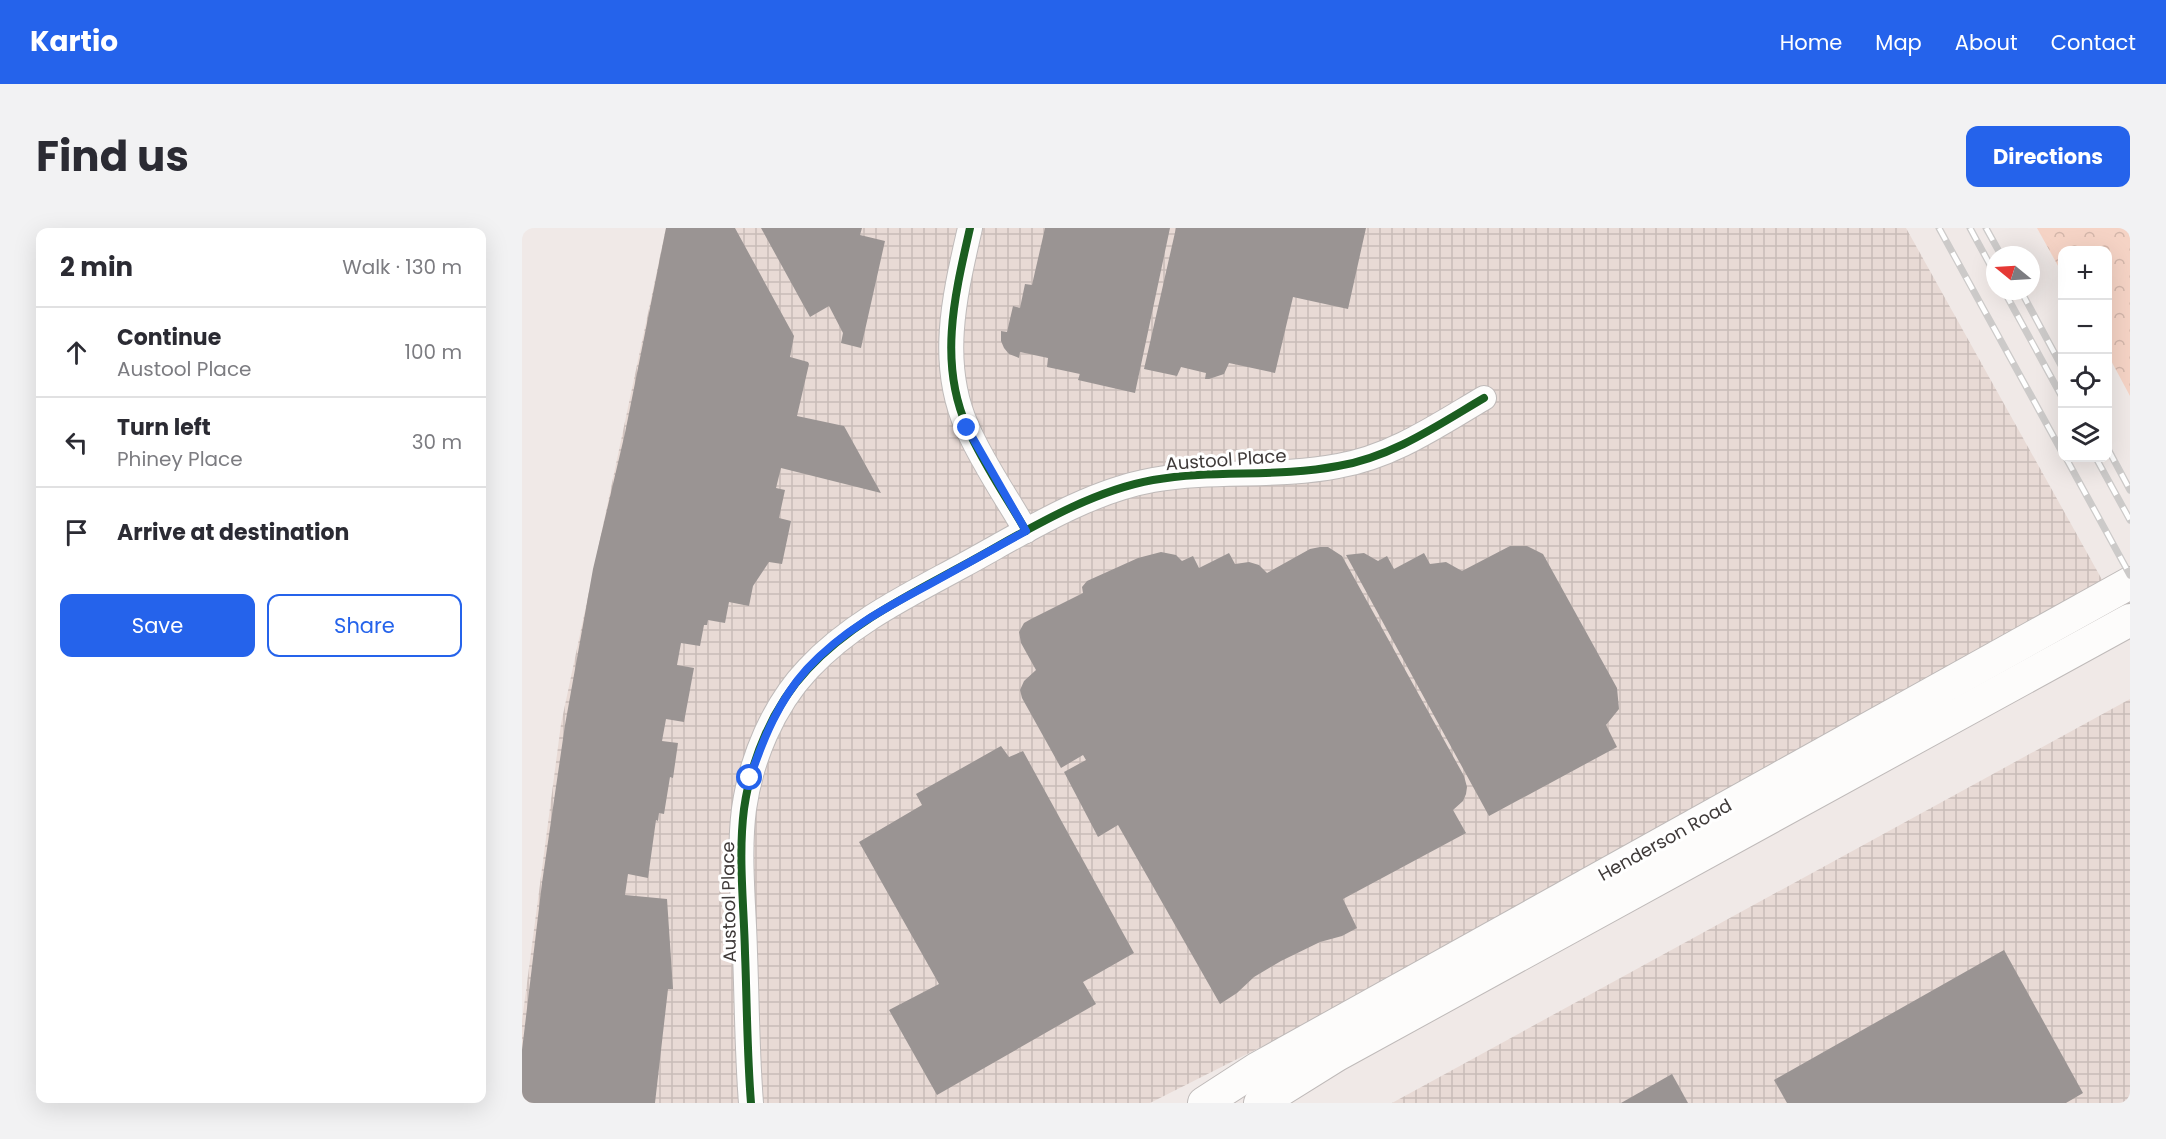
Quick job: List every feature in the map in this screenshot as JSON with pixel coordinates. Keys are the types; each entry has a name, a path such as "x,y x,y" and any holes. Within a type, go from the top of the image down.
{"main road":[{"name":"Henderson Road","path":"1260,1103 1622,882 2130,583"},
{"name":"Henderson Road","path":"1204,1103 1258,1068 2130,620"}],"street":[{"path":"970,228 951,327 952,377 967,428 1026,531"},
{"name":"Austool Place","path":"751,1103 742,835 744,809 750,778 760,747 786,697 807,670 855,626 1078,504 1154,480 1216,473 1285,471 1338,466 1372,457 1412,440 1484,398"}],"shaded area":[{"path":"666,228 1906,228 2110,594 1614,869 1150,1103 522,1103 522,1021 561,724"},
{"path":"2130,699 2130,1103 1392,1103"}],"green space":[{"path":"2037,228 2130,228 2130,396 2112,362 2112,246 2058,246 2058,266"}],"building":[{"path":"666,228 735,228 794,336 790,357 809,364 797,416 844,426 881,493 781,468 776,488 785,490 779,518 791,521 782,564 769,562 753,586 749,606 729,602 725,623 708,620 707,625 704,625 700,646 681,643 677,665 694,668 684,722 666,719 662,741 678,743 673,778 670,777 664,814 659,813 658,821 656,820 648,878 628,874 625,895 667,899 673,989 668,989 655,1103 522,1103 522,1050 542,883 565,725 593,569 625,433"},
{"path":"761,228 862,228 860,235 885,241 861,348 841,343 843,333 829,306 810,317"},
{"path":"1045,228 1170,228 1135,393 1078,380 1080,374 1047,367 1048,358 1020,352 1019,358 1009,354 1004,348 1001,331 1007,332 1013,306 1020,308 1025,284 1032,285"},
{"path":"1176,228 1366,228 1348,309 1293,297 1275,373 1229,363 1224,374 1209,379 1205,379 1206,373 1181,367 1177,376 1144,369"},
{"path":"1510,546 1527,546 1543,554 1617,688 1619,709 1606,725 1617,747 1489,816 1346,555 1364,553 1378,561 1387,556 1394,569 1424,553 1430,564 1446,562 1462,571"},
{"path":"1328,547 1342,556 1464,776 1466,794 1463,801 1453,810 1466,833 1343,899 1357,928 1342,936 1320,942 1281,961 1254,977 1237,993 1220,1004 1118,825 1098,837 1064,772 1086,760 1083,755 1061,768 1022,698 1020,690 1024,681 1036,670 1021,643 1019,632 1024,623 1083,593 1082,587 1087,581 1138,558 1161,552 1176,555 1182,561 1193,556 1199,568 1229,553 1235,564 1249,562 1259,565 1267,573 1310,549"},
{"path":"1001,746 1009,757 1023,751 1134,953 1083,982 1096,1004 937,1095 889,1010 939,984 859,842 922,805 916,794"},
{"path":"2004,950 2083,1093 2066,1103 1787,1103 1774,1080"},
{"path":"1672,1074 1688,1103 1621,1103"}],"railway":[{"path":"1939,228 2058,445"},
{"path":"1970,228 1986,257"},
{"path":"1986,228 1996,246"},
{"path":"2009,300 2058,390"},
{"path":"2026,300 2058,360"},
{"path":"2112,456 2130,490"},
{"path":"2068,462 2130,575"},
{"path":"2098,462 2130,520"}],"cycle path":[{"path":"970,228 959,278 952,328 953,378 958,402 973,440 1026,531"},
{"path":"751,1103 741,863 744,809 758,752 774,716 784,699 808,669 842,638 900,600 1031,528 1103,494 1153,480 1176,477 1292,472 1358,462 1414,439 1484,398"}],"route":[{"path":"750,778 760,747 786,697 807,670 838,640 855,626 890,605 1026,531 967,428"}]}
